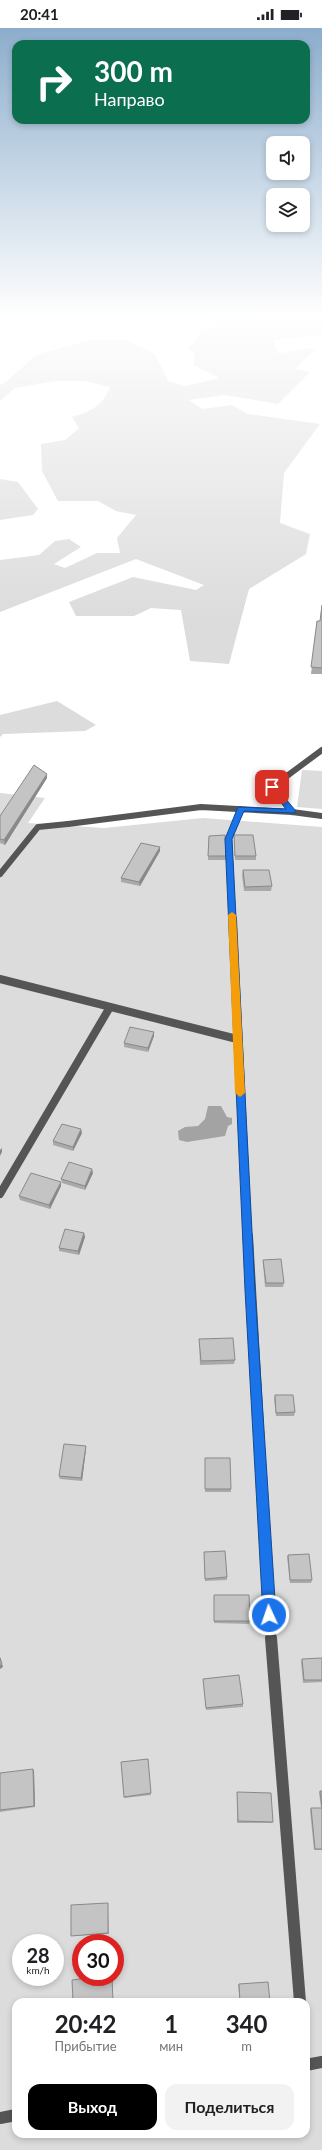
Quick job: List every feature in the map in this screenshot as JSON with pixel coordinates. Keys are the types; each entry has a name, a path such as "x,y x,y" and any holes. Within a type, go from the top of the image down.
{"street":[{"path":"292,812 272,787 322,750"},
{"path":"0,874 38,827 201,807 292,812 322,816"},
{"path":"241,809 228,839 237,1039 272,1662 300,1998"},
{"path":"0,979 237,1039"},
{"path":"0,1194 110,1007"},
{"path":"310,2064 322,2062"},
{"path":"0,2118 12,2116"}],"shaded area":[{"path":"73,418 277,418 320,424 284,473 280,523 310,534 306,554 249,589 229,664 190,661 181,610 151,608 134,616 76,616 69,602 133,577 196,590 204,585 136,559 0,612 0,560 39,555 55,541 69,539 81,547 54,564 65,568 97,553 120,553 117,538 136,515 116,511 98,501 58,501 42,471 41,444 65,440 79,428"},
{"path":"0,479 18,482 38,509 33,515 0,520"},
{"path":"57,701 96,725 85,731 3,734 0,737 0,715"},
{"path":"302,770 322,771 322,809 297,807"},
{"path":"0,793 45,798 28,823 104,828 203,818 322,827 322,2150 0,2150"},
{"path":"208,1106 221,1106 227,1117 232,1118 232,1124 228,1126 225,1136 187,1142 179,1140 178,1131 185,1127 198,1126 205,1119"}],"building":[{"path":"322,605 322,668 311,667 317,621 320,621"},
{"path":"34,765 47,774 4,840 0,839 0,816"},
{"path":"225,835 226,856 208,856 209,836"},
{"path":"234,835 253,835 256,856 235,856"},
{"path":"141,843 160,847 139,882 121,878"},
{"path":"243,870 269,870 272,886 245,887"},
{"path":"130,1027 154,1032 148,1048 124,1043"},
{"path":"62,1124 81,1129 73,1147 53,1141"},
{"path":"69,1162 92,1169 85,1186 61,1179"},
{"path":"31,1173 61,1182 49,1205 19,1196"},
{"path":"65,1229 84,1233 78,1251 59,1248"},
{"path":"281,1259 284,1283 266,1283 263,1260"},
{"path":"233,1338 235,1360 201,1361 199,1339"},
{"path":"275,1395 293,1395 295,1412 276,1413"},
{"path":"64,1444 86,1446 81,1478 59,1476"},
{"path":"205,1458 230,1458 231,1489 205,1489"},
{"path":"225,1551 227,1577 205,1579 204,1552"},
{"path":"309,1554 312,1580 290,1580 288,1555"},
{"path":"214,1595 249,1595 250,1621 214,1621"},
{"path":"322,1658 322,1680 304,1680 302,1659"},
{"path":"239,1675 243,1704 206,1708 203,1679"},
{"path":"148,1759 151,1793 124,1797 121,1762"},
{"path":"33,1769 34,1806 0,1810 0,1773"},
{"path":"320,1791 322,1791 322,1807"},
{"path":"237,1792 271,1793 273,1822 238,1821"},
{"path":"311,1808 322,1808 322,1849 315,1849"},
{"path":"108,1903 108,1933 72,1934 71,1936 71,1905"},
{"path":"268,1982 270,1998 240,1998 239,1984"},
{"path":"72,1986 112,1986 113,1998 73,1998"}],"slow traffic":[{"path":"232,915 240,1093"}],"route":[{"path":"269,1615 250,1290 228,839 241,809 292,812 272,787"}]}
